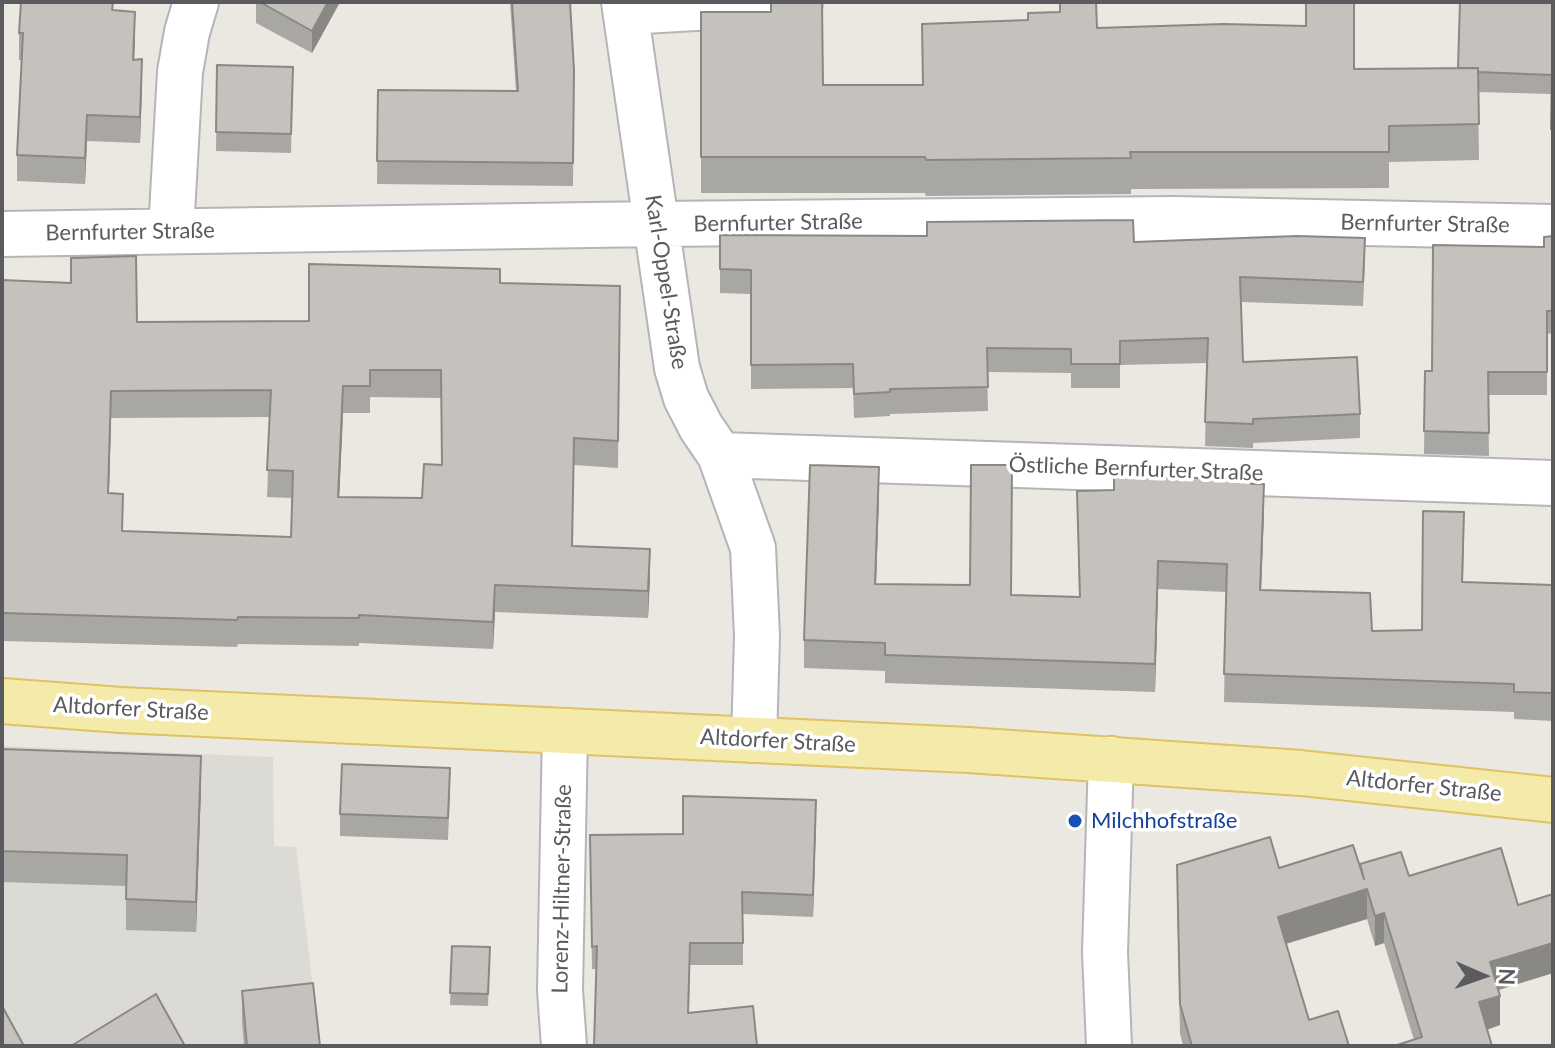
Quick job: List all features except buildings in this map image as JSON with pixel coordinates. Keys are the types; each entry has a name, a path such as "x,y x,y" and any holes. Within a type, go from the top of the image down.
{"main road":[{"name":"Altdorfer Straße","path":"2,701 121,710 1111,759 1407,783 1553,800"}],"street":[{"path":"171,231 180,72 196,2"},
{"path":"625,7 800,2"},
{"name":"Karl-Oppel-Straße","path":"625,7 677,368 696,417 720,455 753,548 757,636 754,740"},
{"name":"Bernfurter Straße","path":"2,234 1174,219 1553,227"},
{"name":"Östliche Bernfurter Straße","path":"720,455 1553,483"},
{"name":"Lorenz-Hiltner-Straße","path":"564,1046 560,990 565,731"},
{"path":"1109,1046 1105,952 1111,759"}],"shaded area":[{"path":"2,746 273,757 274,846 296,847 320,1046 2,1046"}],"place":[{"name":"Milchhofstraße","path":"1075,821"}]}
